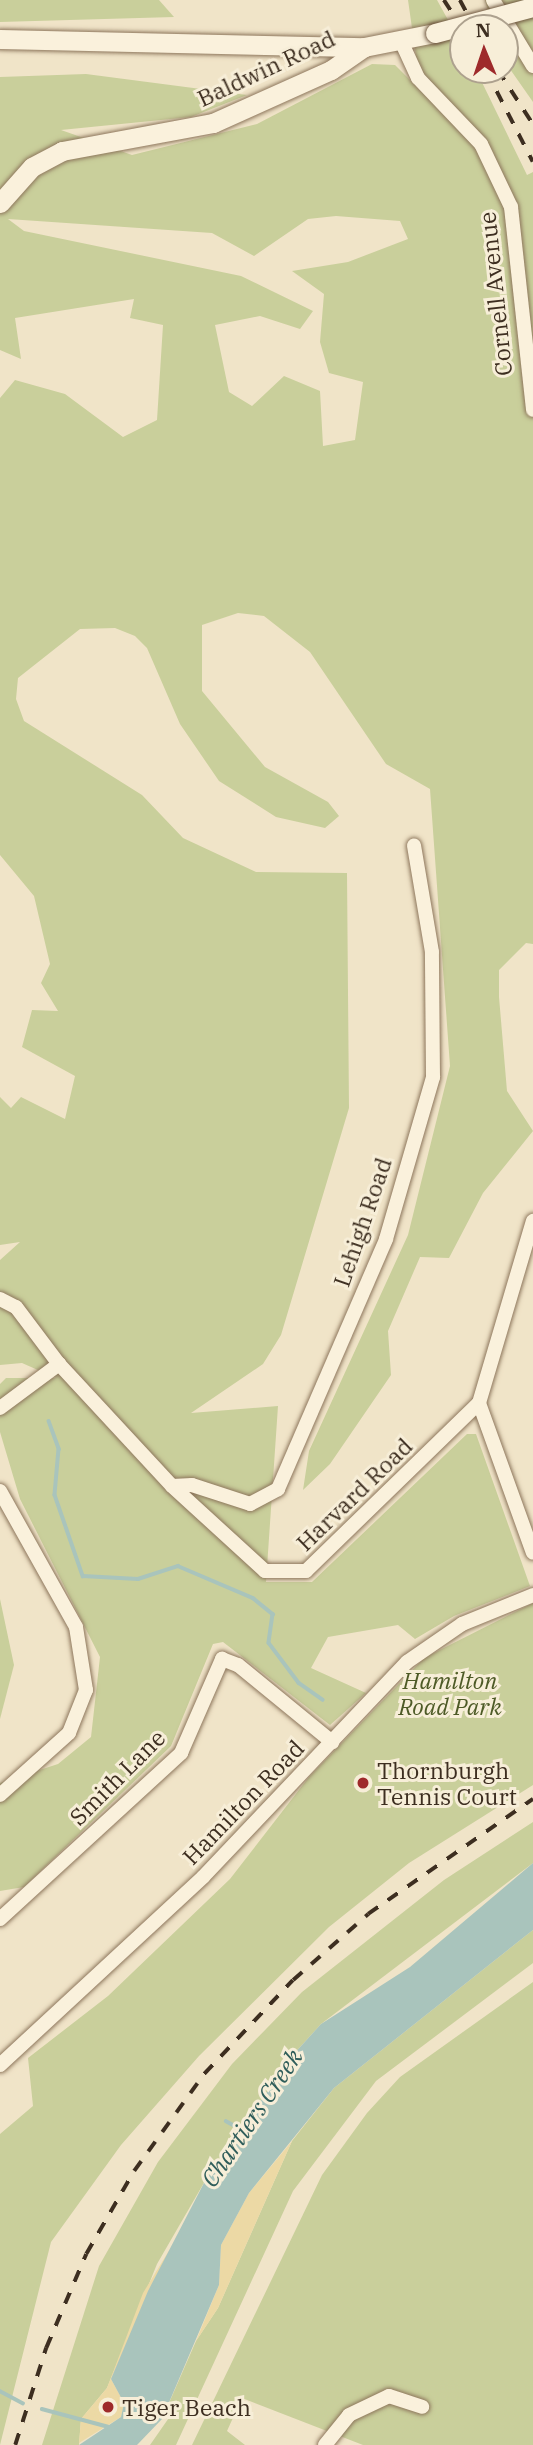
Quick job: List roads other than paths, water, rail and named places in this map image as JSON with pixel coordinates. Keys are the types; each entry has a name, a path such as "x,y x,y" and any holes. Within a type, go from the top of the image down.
{"main road":[{"path":"0,39 364,47 435,33 533,7"},
{"name":"Baldwin Road","path":"0,203 33,167 62,151 213,123 364,47"}],"street":[{"path":"493,0 533,66"},
{"name":"Cornell Avenue","path":"401,41 418,78 481,144 511,207 533,410"},
{"name":"Lehigh Road","path":"172,1486 192,1485 250,1504 278,1489 386,1239 433,1077 432,952 414,846"},
{"name":"Harvard Road","path":"0,1299 16,1307 59,1364 172,1486 265,1571 306,1571 479,1404 533,1222"},
{"path":"0,1408 59,1364"},
{"path":"479,1404 533,1553"},
{"path":"0,1491 76,1627 86,1690 69,1733 0,1795"},
{"name":"Hamilton Road","path":"0,2065 203,1877 407,1662 462,1624 533,1595"},
{"name":"Smith Lane","path":"0,1919 181,1753 216,1663 238,1665 332,1742"},
{"path":"325,2445 349,2415 389,2396 422,2407"}],"water":[{"name":"Chartiers Creek","path":"533,1863 533,1930 334,2088 249,2193 221,2245 219,2285 162,2419 137,2445 79,2445 121,2417 124,2403 111,2379 148,2291 205,2181 292,2056 321,2024 410,1967"}],"waterway":[{"path":"49,1421 59,1449 55,1495 83,1576 138,1579 178,1566 253,1598 273,1614 269,1643 299,1683 323,1700"},
{"name":"Chartiers Creek","path":"226,2121 242,2130"},
{"path":"0,2391 23,2403"},
{"path":"42,2409 109,2427"}],"railway":[{"path":"444,0 453,14"},
{"path":"460,0 468,14"},
{"path":"493,84 533,162"},
{"path":"507,84 533,124"},
{"path":"15,2445 46,2348 86,2254 134,2171 204,2074 293,1980 368,1914 533,1799"}],"place":[{"name":"Thornburgh Tennis Court","path":"363,1783"},
{"name":"Tiger Beach","path":"108,2407"}],"park label":[{"name":"Hamilton Road Park","path":"450,1693"}]}
